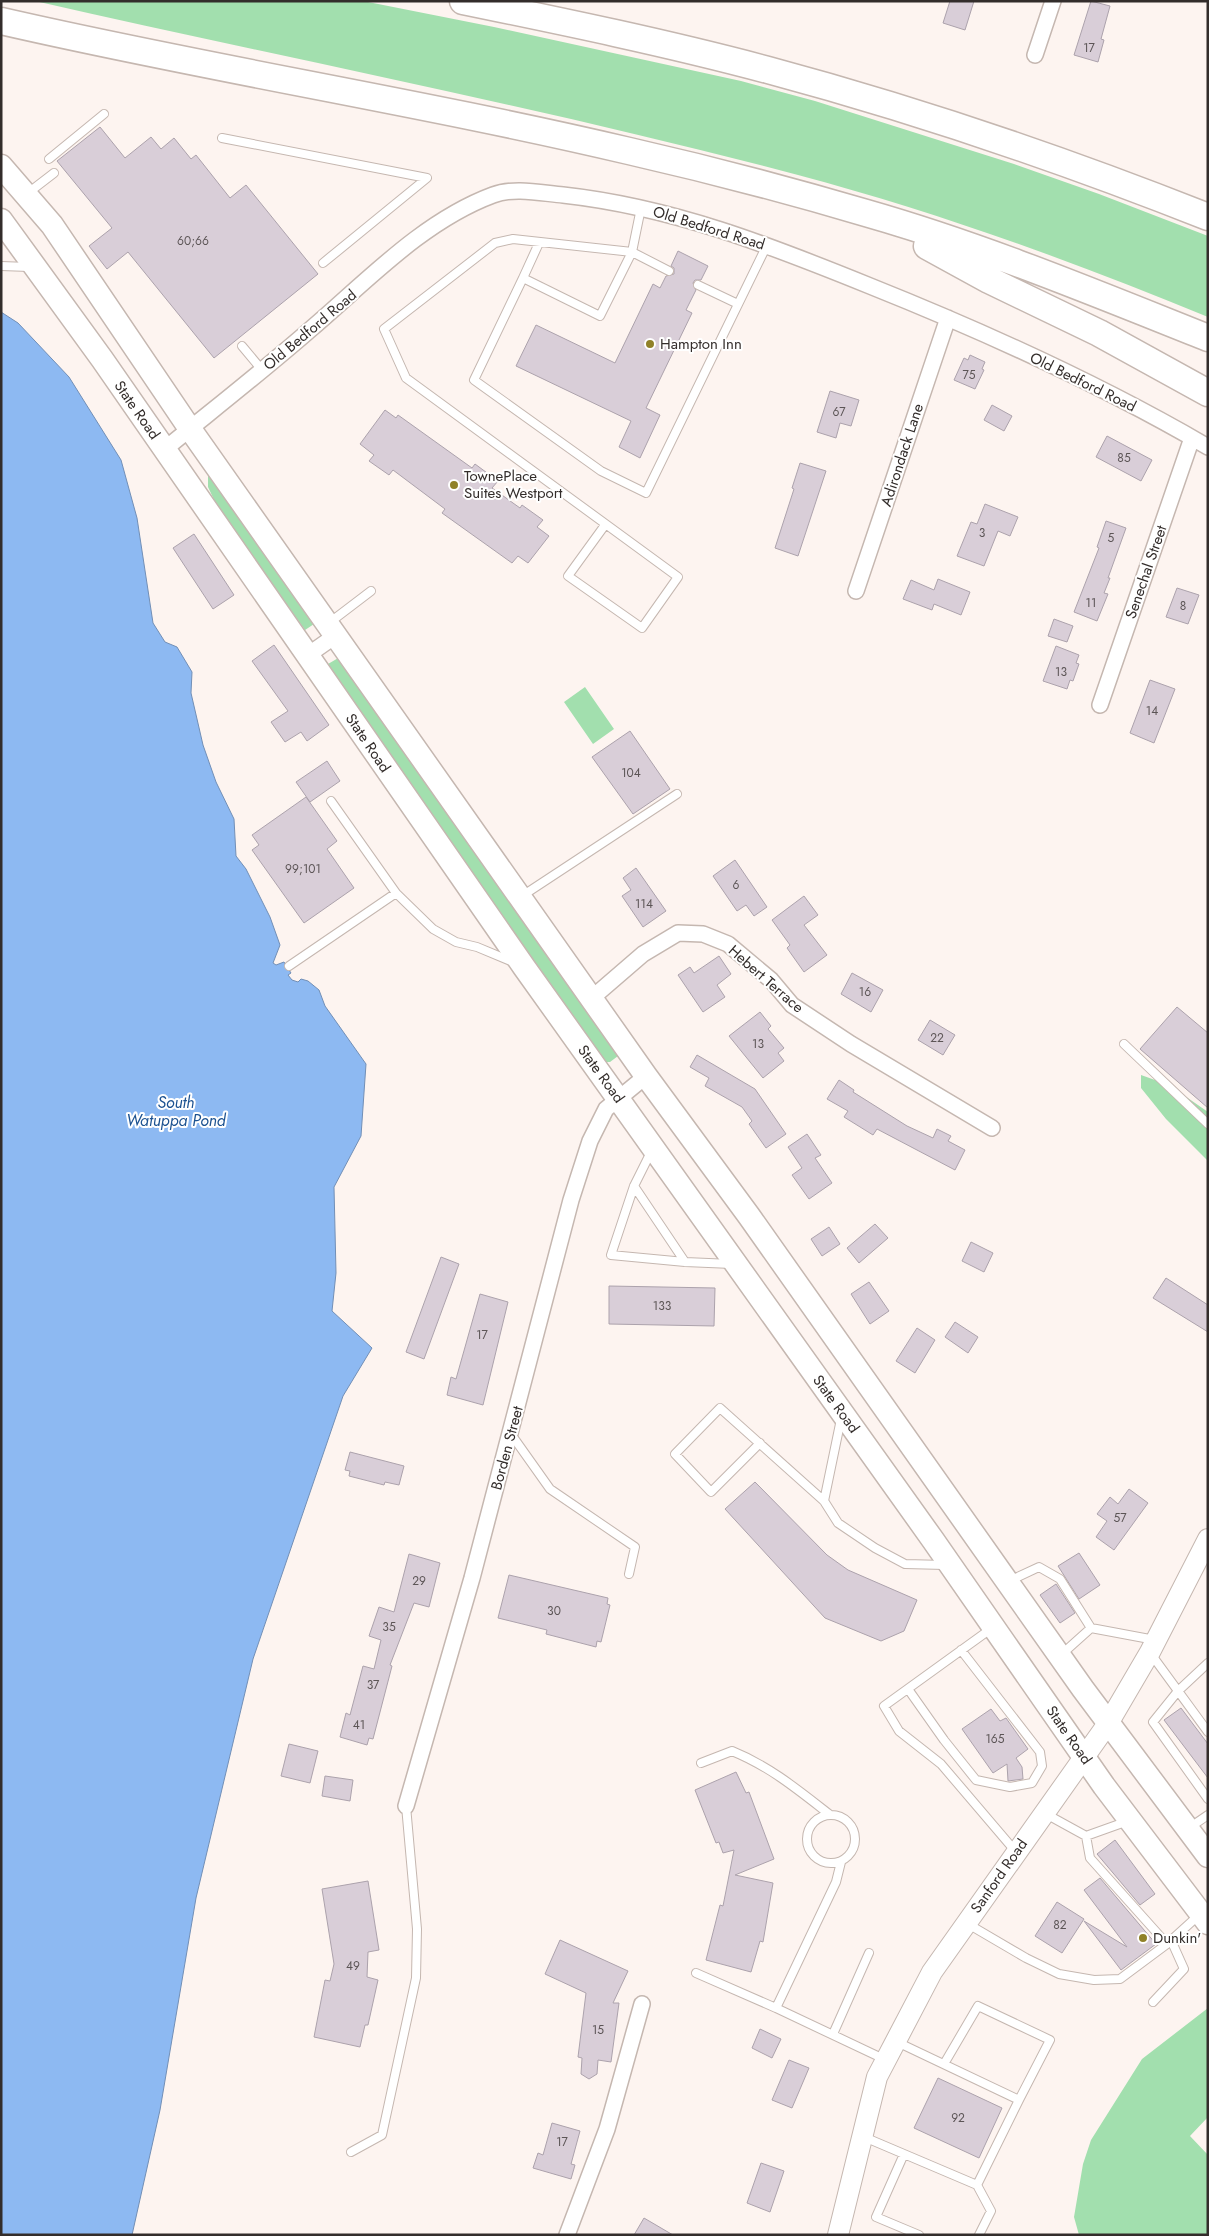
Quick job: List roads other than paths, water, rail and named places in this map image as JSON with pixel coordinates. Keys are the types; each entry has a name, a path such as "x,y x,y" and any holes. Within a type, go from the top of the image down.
{"highway":[{"path":"463,1 643,39 817,84 1037,153 1208,217"},
{"path":"1,21 630,151 867,213 1005,259 1208,338"},
{"path":"867,213 989,280 1099,333 1208,393"}],"main road":[{"path":"1,166 52,225 190,429 646,1076 749,1216 1059,1656 1208,1856"},
{"name":"State Road","path":"1,220 165,449 524,967 654,1146 1084,1756 1204,1918"}],"street":[{"path":"1035,55 1053,1"},
{"name":"Old Bedford Road","path":"165,449 262,370 402,250 457,210 496,193 521,191 578,197 641,208 685,218 766,246 948,318 1055,368 1208,447"},
{"name":"Adirondack Lane","path":"856,591 948,318"},
{"name":"Senechal Street","path":"1100,705 1192,438"},
{"path":"308,655 331,630"},
{"name":"Hebert Terrace","path":"592,998 643,954 678,933 703,934 728,944 771,980 792,1005 851,1044 992,1128"},
{"name":"Borden Street","path":"406,1806 511,1434 571,1200 590,1141 606,1109 646,1076"},
{"name":"Sanford Road","path":"838,2235 877,2077 932,1972 1109,1722 1153,1646 1208,1538"},
{"path":"567,2235 607,2130 642,2004"}],"lane":[{"path":"49,159 104,114"},
{"path":"222,138 427,178 323,263"},
{"path":"26,194 54,173"},
{"path":"523,278 600,316 632,252 641,208"},
{"path":"604,525 568,576 642,628 678,577 604,525 406,378 384,329 495,243 513,239 632,252 669,271"},
{"path":"539,242 474,380 601,471 646,493 766,246"},
{"path":"2,264 36,267"},
{"path":"698,285 738,304"},
{"path":"242,346 262,370"},
{"path":"331,630 371,590"},
{"path":"520,897 677,794"},
{"path":"331,801 396,893 433,929 456,942 477,947 524,967"},
{"path":"289,966 396,893"},
{"path":"1124,1044 1208,1124"},
{"path":"654,1146 634,1186 611,1255 685,1262 736,1264"},
{"path":"634,1186 685,1262"},
{"path":"760,1443 711,1492 675,1454 720,1408 760,1443 824,1500 838,1523 875,1548 905,1564 949,1564"},
{"path":"824,1500 842,1413"},
{"path":"511,1434 550,1489 635,1547 629,1574"},
{"path":"1007,1582 1039,1567 1060,1579 1090,1628 1153,1646 1178,1691 1208,1732"},
{"path":"994,1627 884,1706 899,1731 941,1764 1016,1852"},
{"path":"1059,1656 1090,1628"},
{"path":"908,1688 944,1740 976,1780 1010,1787 1032,1782 1042,1766 1040,1752 961,1650"},
{"path":"1208,1664 1178,1691 1153,1722 1208,1799"},
{"path":"701,1763 732,1751 755,1760 774,1771 829,1814 842,1816 853,1826 857,1840 852,1853 841,1862 827,1863 814,1857 807,1845 808,1831 816,1819 829,1814"},
{"path":"351,2152 382,2135 416,1978 417,1929 406,1806"},
{"path":"1044,1814 1086,1836 1130,1820"},
{"path":"1188,1828 1208,1815"},
{"path":"1086,1836 1090,1858 1169,1942 1184,1969 1152,2002"},
{"path":"776,2008 836,1882 841,1862"},
{"path":"966,1923 1026,1958 1059,1974 1094,1980 1120,1979 1204,1918"},
{"path":"833,2034 869,1953"},
{"path":"696,1973 833,2034 886,2060"},
{"path":"944,2064 978,2006 1050,2040 977,2185"},
{"path":"896,2041 1019,2100"},
{"path":"862,2136 977,2185 990,2211 979,2235"},
{"path":"904,2154 876,2217 919,2235"}],"water":[{"name":"South Watuppa Pond","path":"1,312 18,323 69,377 121,460 137,518 153,623 165,642 177,647 192,672 191,693 203,745 216,782 234,819 236,856 246,869 270,917 280,945 273,963 276,965 284,962 291,973 288,975 292,980 298,982 301,979 308,981 319,990 325,1006 366,1064 361,1136 334,1187 336,1273 332,1311 372,1348 343,1396 253,1659 196,1898 160,2110 132,2235 1,2235"}],"place":[{"name":"Hampton Inn","path":"650,344"},
{"name":"TownePlace Suites Westport","path":"454,485"},
{"name":"Dunkin'","path":"1143,1938"}]}
